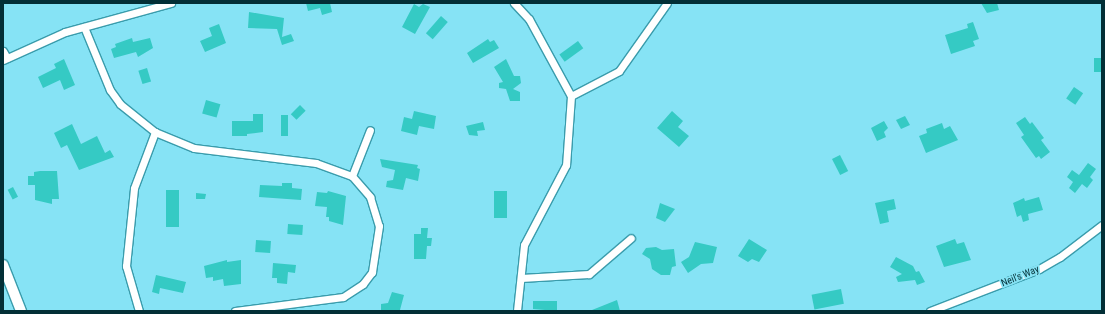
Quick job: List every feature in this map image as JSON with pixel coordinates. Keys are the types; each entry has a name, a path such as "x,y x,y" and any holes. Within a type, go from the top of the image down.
{"street":[{"path":"3,51 5,59 65,32 171,3"},
{"path":"514,3 529,19 571,96 566,165 524,245 517,311"},
{"path":"571,96 619,71 667,3"},
{"path":"84,27 110,90 120,104 155,132 194,148 316,163 352,176 370,197 379,226 372,272 363,284 343,297 235,311"},
{"path":"352,176 370,130"},
{"path":"139,311 126,266 134,188 155,132"},
{"name":"Neil's Way","path":"930,311 1039,269 1060,257 1102,225"},
{"path":"521,278 589,274 631,238"},
{"path":"3,265 21,311"}],"building":[{"path":"306,3 330,3 332,12 322,15 320,8 308,11"},
{"path":"981,3 997,3 999,10 987,13"},
{"path":"414,4 419,7 423,4 430,7 415,34 402,27"},
{"path":"249,12 284,18 282,37 291,34 294,41 282,45 277,29 248,28"},
{"path":"441,16 448,22 433,39 426,33"},
{"path":"973,22 979,39 973,41 975,46 951,54 945,35 968,28 967,24"},
{"path":"219,24 226,43 205,52 200,41 212,36 209,28"},
{"path":"132,38 133,42 150,38 153,48 138,57 136,52 114,58 111,49 116,47 115,44"},
{"path":"488,39 490,42 494,40 499,48 473,63 467,53"},
{"path":"578,41 583,48 565,62 559,55"},
{"path":"1094,58 1102,58 1102,72 1094,72"},
{"path":"64,59 75,85 64,90 60,80 43,88 38,77 56,68 54,64"},
{"path":"506,59 514,76 520,76 521,83 513,89 520,92 520,101 510,101 506,89 499,88 499,83 503,82 494,67"},
{"path":"147,68 151,81 142,84 138,71"},
{"path":"1074,87 1083,93 1075,105 1066,99"},
{"path":"206,100 220,104 217,118 202,113"},
{"path":"300,105 306,111 296,120 291,114"},
{"path":"414,111 436,116 434,129 419,126 417,135 401,131 404,117 412,119"},
{"path":"672,111 683,121 678,127 689,136 679,147 657,128"},
{"path":"253,114 263,114 263,132 247,134 247,136 232,136 232,121 253,121"},
{"path":"281,115 288,115 288,136 281,136"},
{"path":"905,116 910,125 901,129 896,120"},
{"path":"1025,117 1030,124 1032,122 1044,138 1041,140 1050,152 1041,159 1039,156 1036,158 1021,137 1024,135 1016,123"},
{"path":"884,121 888,128 884,132 886,137 877,141 871,128"},
{"path":"483,122 485,130 477,131 478,136 469,135 466,126"},
{"path":"942,123 944,129 950,126 958,140 926,153 919,136 927,133 926,129"},
{"path":"72,124 81,144 97,136 105,153 110,150 114,157 79,170 67,145 61,148 54,133"},
{"path":"840,155 848,171 840,175 832,159"},
{"path":"380,159 418,165 417,168 420,169 418,181 406,178 403,190 386,187 387,181 393,180 395,170 382,167"},
{"path":"1088,163 1096,169 1090,177 1093,180 1087,188 1082,184 1075,193 1069,188 1073,182 1067,177 1072,170 1079,175"},
{"path":"57,171 59,199 52,199 52,204 35,200 35,185 28,185 28,176 34,176 34,172"},
{"path":"282,183 292,183 292,188 302,189 301,200 259,197 260,185 282,186"},
{"path":"13,187 18,197 13,200 8,190"},
{"path":"166,190 179,190 179,227 166,227"},
{"path":"328,191 346,196 343,225 329,221 329,217 326,217 327,207 315,206 317,192 327,193"},
{"path":"494,191 507,191 507,218 494,218"},
{"path":"196,193 206,194 205,199 196,199"},
{"path":"1039,197 1043,210 1028,214 1029,220 1023,222 1021,215 1017,217 1013,203 1024,198 1025,201"},
{"path":"894,199 896,209 887,211 889,222 880,224 875,203"},
{"path":"660,203 675,209 665,222 656,218"},
{"path":"288,224 303,225 302,235 287,234"},
{"path":"421,228 428,228 427,238 432,238 431,246 427,246 426,259 414,259 414,234 421,234"},
{"path":"749,239 767,250 759,262 752,259 748,262 738,256"},
{"path":"955,239 957,244 964,242 971,260 944,267 936,246"},
{"path":"256,240 271,241 270,253 255,252"},
{"path":"695,242 717,247 713,263 701,264 688,273 681,262 689,257"},
{"path":"656,247 662,250 674,249 676,266 672,267 670,275 661,275 652,269 650,259 642,254 646,248"},
{"path":"896,257 913,266 916,272 919,271 925,282 917,285 915,280 898,282 896,277 902,274 890,267"},
{"path":"227,260 227,262 241,260 241,284 224,286 223,279 213,281 213,277 206,278 204,266"},
{"path":"273,263 296,265 295,273 288,272 287,284 277,283 277,278 272,278"},
{"path":"156,275 186,282 183,293 160,288 159,294 152,292"},
{"path":"841,289 844,304 814,309 812,295"},
{"path":"392,292 404,295 400,310 381,311 381,304 388,303"},
{"path":"617,300 620,311 592,311 592,310"},
{"path":"533,301 557,301 557,311 533,309"}]}
